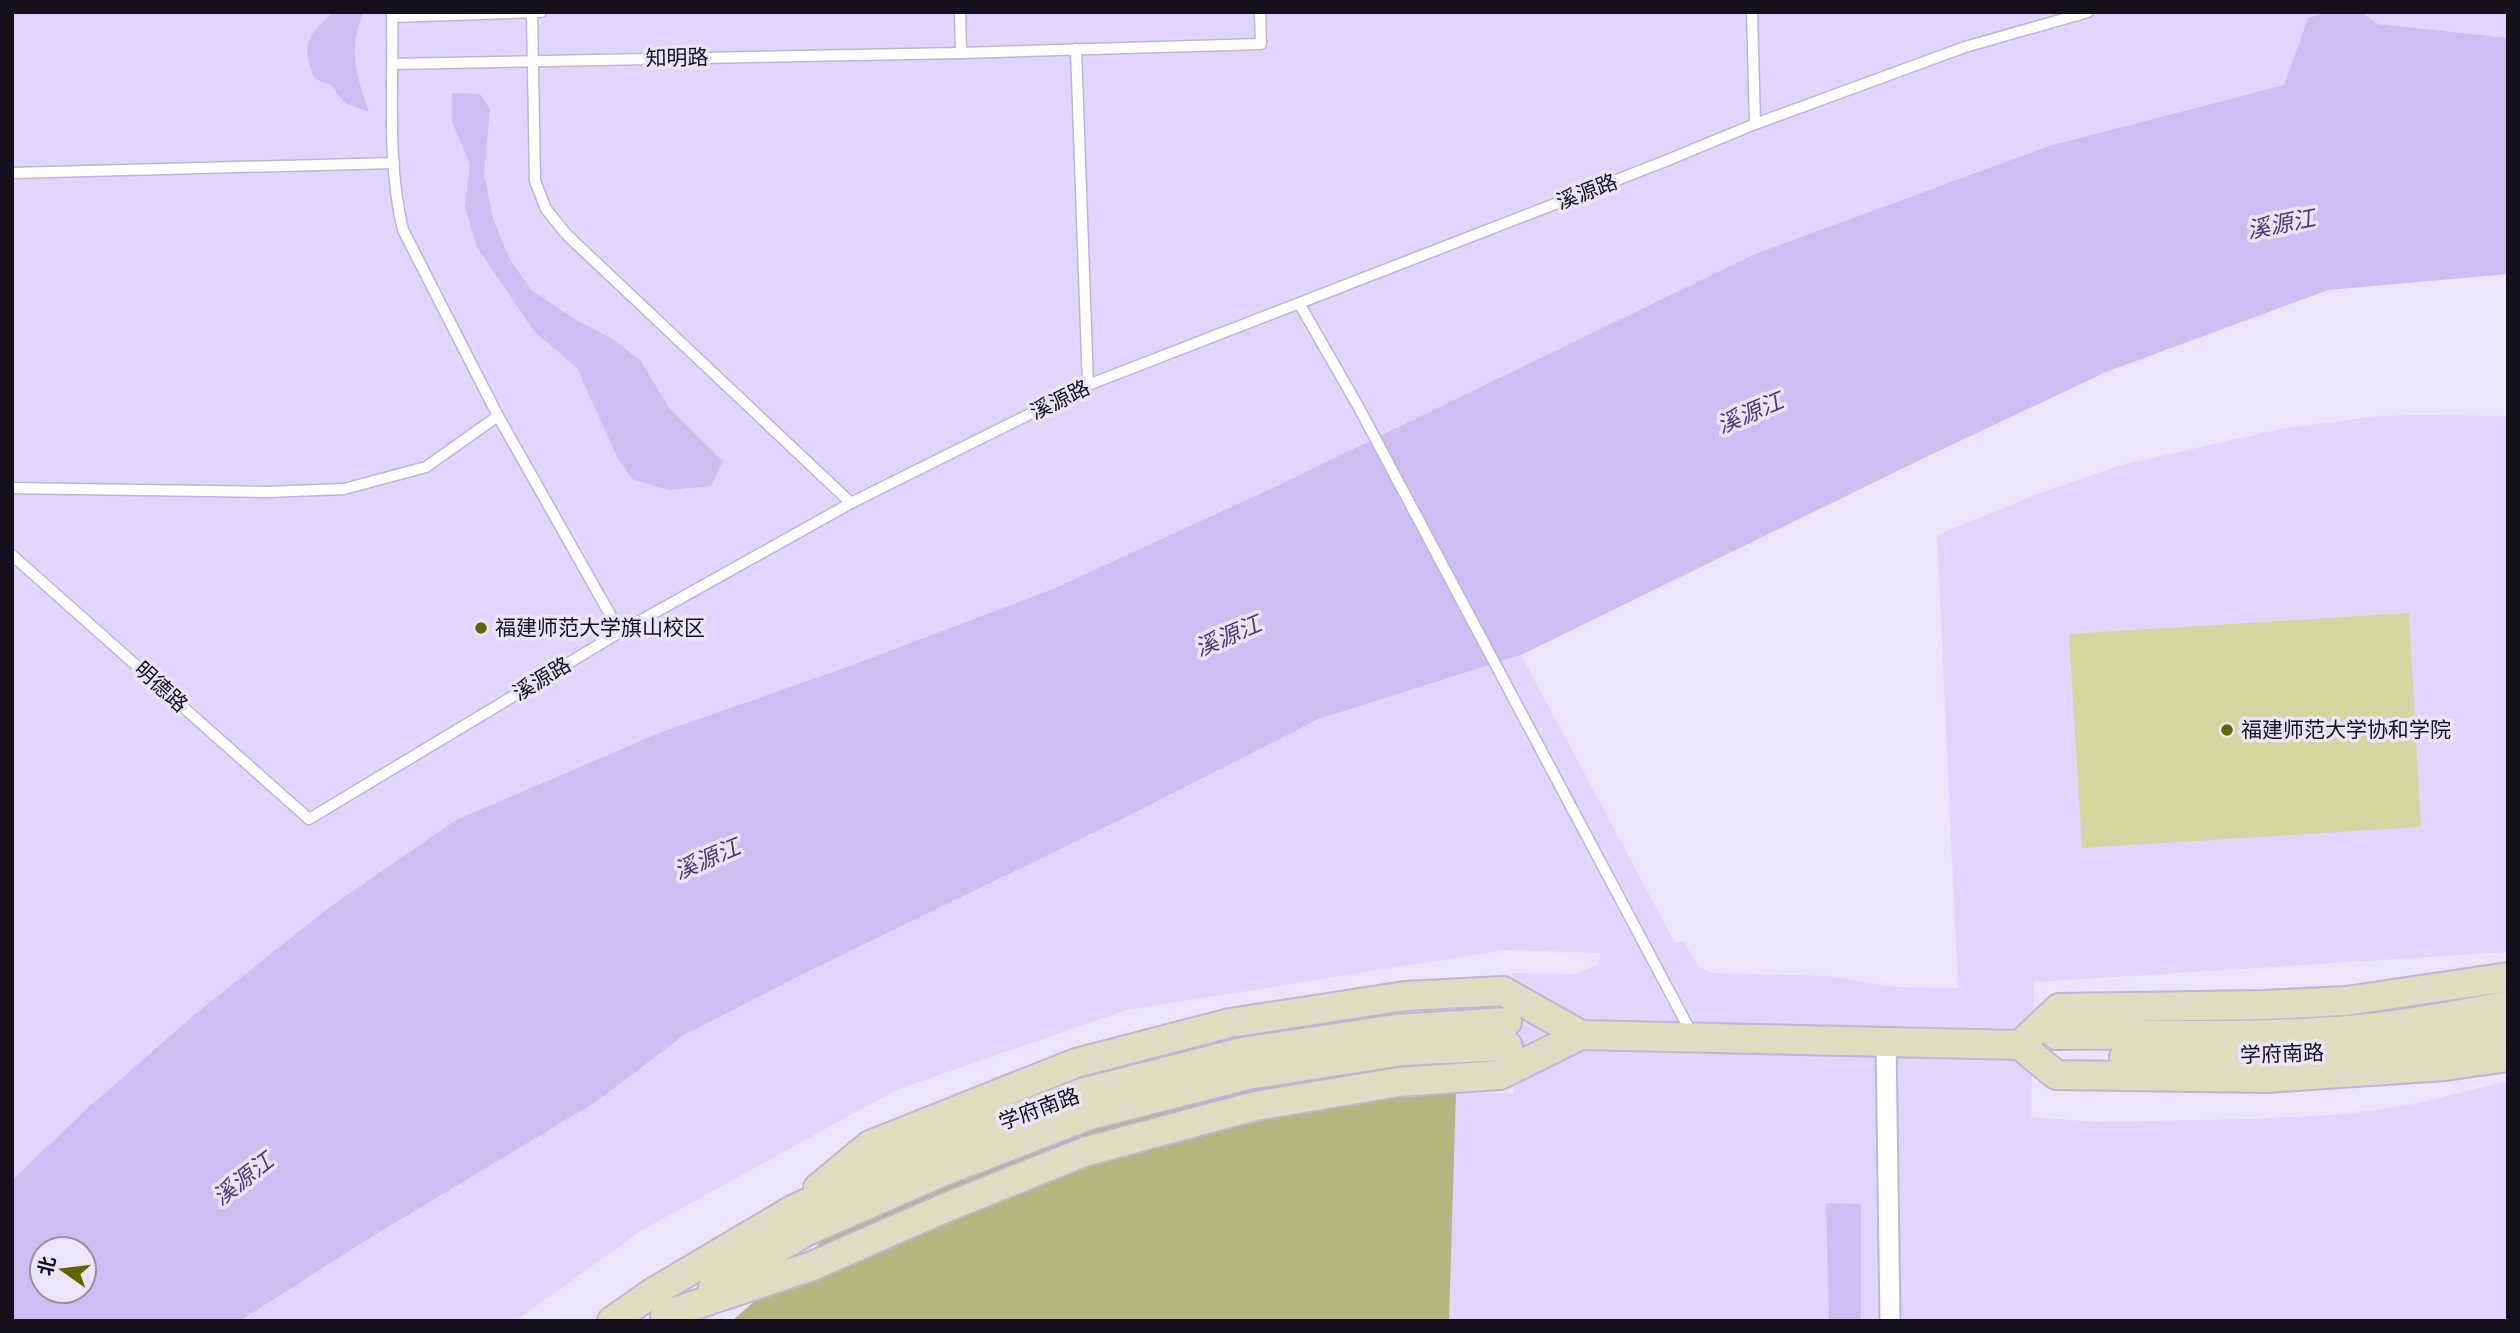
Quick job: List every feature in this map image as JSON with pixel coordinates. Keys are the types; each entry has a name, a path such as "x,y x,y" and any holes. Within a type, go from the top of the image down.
{"main road":[{"path":"2020,1045 2059,1008 2346,1001 2508,977"},
{"path":"794,1209 870,1145 1076,1063 1230,1023 1405,996 1503,991 1581,1035"},
{"name":"学府南路","path":"2508,1005 2447,1018 2349,1030 2055,1047 2263,1056 2353,1052 2451,1040 2508,1028"},
{"name":"学府南路","path":"612,1321 652,1293 794,1209 935,1147 1085,1092 1242,1052 1396,1029 1508,1034 1260,1073 1090,1115 942,1172 807,1231 661,1318"},
{"path":"661,1318 812,1266 940,1210 1084,1152 1255,1106 1399,1082 1500,1075 1581,1035 2020,1045 2056,1075 2267,1078 2445,1066 2508,1057"}],"street":[{"path":"1886,1042 1890,1321"}],"lane":[{"path":"532,12 535,181 546,209 567,235 851,503"},
{"path":"541,12 392,14 396,199 403,230 498,416 620,632"},
{"path":"960,12 961,53"},
{"name":"知明路","path":"393,64 1261,44 1260,12"},
{"path":"1752,12 1755,124"},
{"name":"溪源路","path":"309,819 620,632 851,503 1088,385 1300,305 1755,124 1965,47 2088,12"},
{"path":"1076,49 1088,385"},
{"path":"12,173 394,163"},
{"path":"1300,305 1358,406 1694,1038"},
{"path":"12,488 267,492 344,489 426,467 498,416"},
{"name":"明德路","path":"12,555 309,819"}],"shaded area":[{"name":"福建师范大学旗山校区","path":"12,12 2328,12 2308,18 2284,85 2049,146 1755,254 1281,484 1053,589 847,667 659,733 456,820 188,1020 89,1107 12,1180"},
{"path":"2361,12 2508,12 2508,38 2378,24"},
{"name":"福建师范大学协和学院","path":"2379,416 2508,416 2508,952 2034,982 2031,1117 2097,1122 2347,1114 2415,1104 2508,1081 2508,1321 1449,1321 1456,1092 1514,1094 1512,973 1576,974 1598,965 1601,953 1505,950 1126,1010 896,1090 642,1230 515,1321 241,1321 365,1241 597,1101 683,1035 1320,719 1521,655 1675,943 1683,941 1699,967 1712,973 1829,976 1895,987 1958,988 1937,535 2035,495 2118,466 2281,429"}],"green space":[{"path":"2409,613 2421,827 2082,848 2069,634"},
{"path":"1313,1077 1456,1092 1449,1321 732,1321 837,1228 1081,1122"}],"water":[{"path":"333,12 364,12 355,50 358,75 369,112 345,103 331,85 315,79 310,67 307,49 309,42 317,28"},
{"name":"溪源江","path":"2328,12 2361,12 2378,24 2508,38 2508,274 2328,290 2106,372 1521,655 1319,719 684,1035 597,1101 365,1241 240,1321 12,1321 12,1180 89,1107 194,1015 330,907 456,820 659,733 847,667 1053,589 1281,484 1755,254 2049,146 2284,85 2308,18"},
{"path":"452,93 480,94 490,109 484,174 493,218 509,258 531,290 576,320 611,338 640,360 670,409 723,461 711,486 669,490 632,479 616,455 577,368 534,331 477,247 465,207 470,164 452,122"},
{"path":"1826,1203 1861,1204 1861,1321 1829,1321"}],"place":[{"name":"福建师范大学旗山校区","path":"481,628"},
{"name":"福建师范大学协和学院","path":"2227,730"}]}
